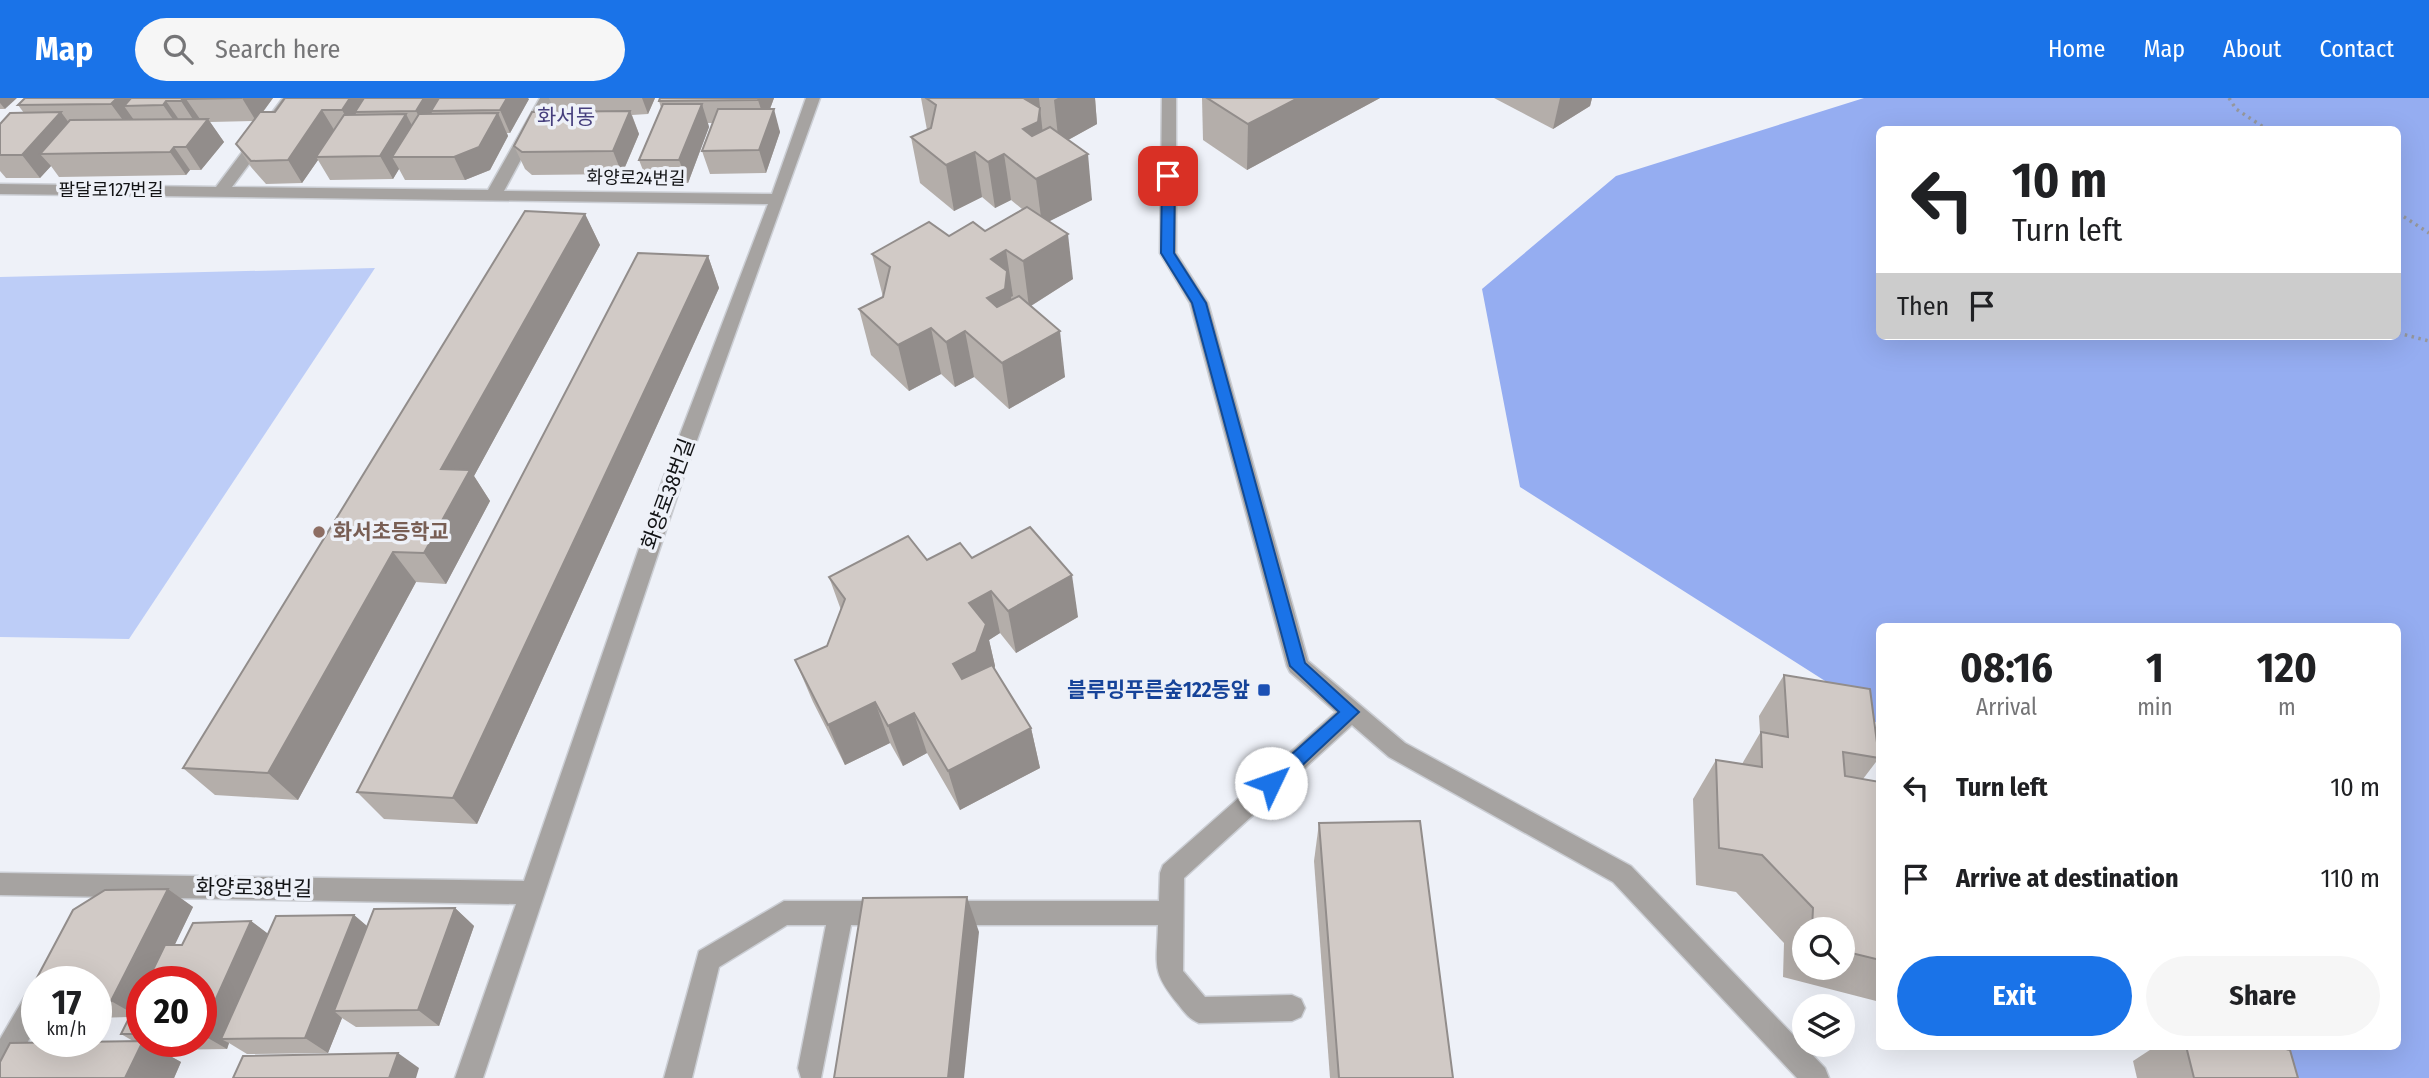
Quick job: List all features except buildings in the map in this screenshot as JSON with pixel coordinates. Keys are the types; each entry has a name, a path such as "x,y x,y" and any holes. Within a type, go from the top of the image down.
{"street":[{"path":"222,191 292,98"},
{"path":"493,195 547,98"},
{"name":"화양로38번길","path":"469,1078 673,479 813,98"},
{"path":"1169,98 1168,253 1199,303 1298,666 1397,750 1622,874 1815,1078"},
{"name":"팔달로127번길","path":"0,189 222,191"},
{"name":"화양로24번길","path":"222,191 778,199"},
{"path":"1292,1008 1199,1010 1170,975 1172,873 1351,712"},
{"path":"0,884 102,885 88,909"},
{"name":"화양로38번길","path":"102,885 532,893"},
{"path":"677,1078 708,960 784,914 1171,913"},
{"path":"811,1068 841,914"},
{"path":"0,1065 21,1028"}],"path":[{"path":"2229,98 2236,109 2262,126"},
{"path":"2401,215 2429,233"},
{"path":"2401,334 2429,341"}],"shaded area":[{"path":"1864,98 2429,98 2429,1078 2291,1078 2258,1050 2401,1050 2401,623 1876,623 1876,722 1833,686 1520,487 1482,289 1616,176"},
{"path":"375,268 129,639 0,637 0,277"}],"place":[{"name":"화서초등학교","path":"319,532"},
{"name":"블루밍푸른숲122동앞","path":"1264,690"}],"district":[{"name":"화서동","path":"566,117"}],"route":[{"path":"1168,176 1168,253 1199,303 1298,666 1351,712 1271,783"}]}
